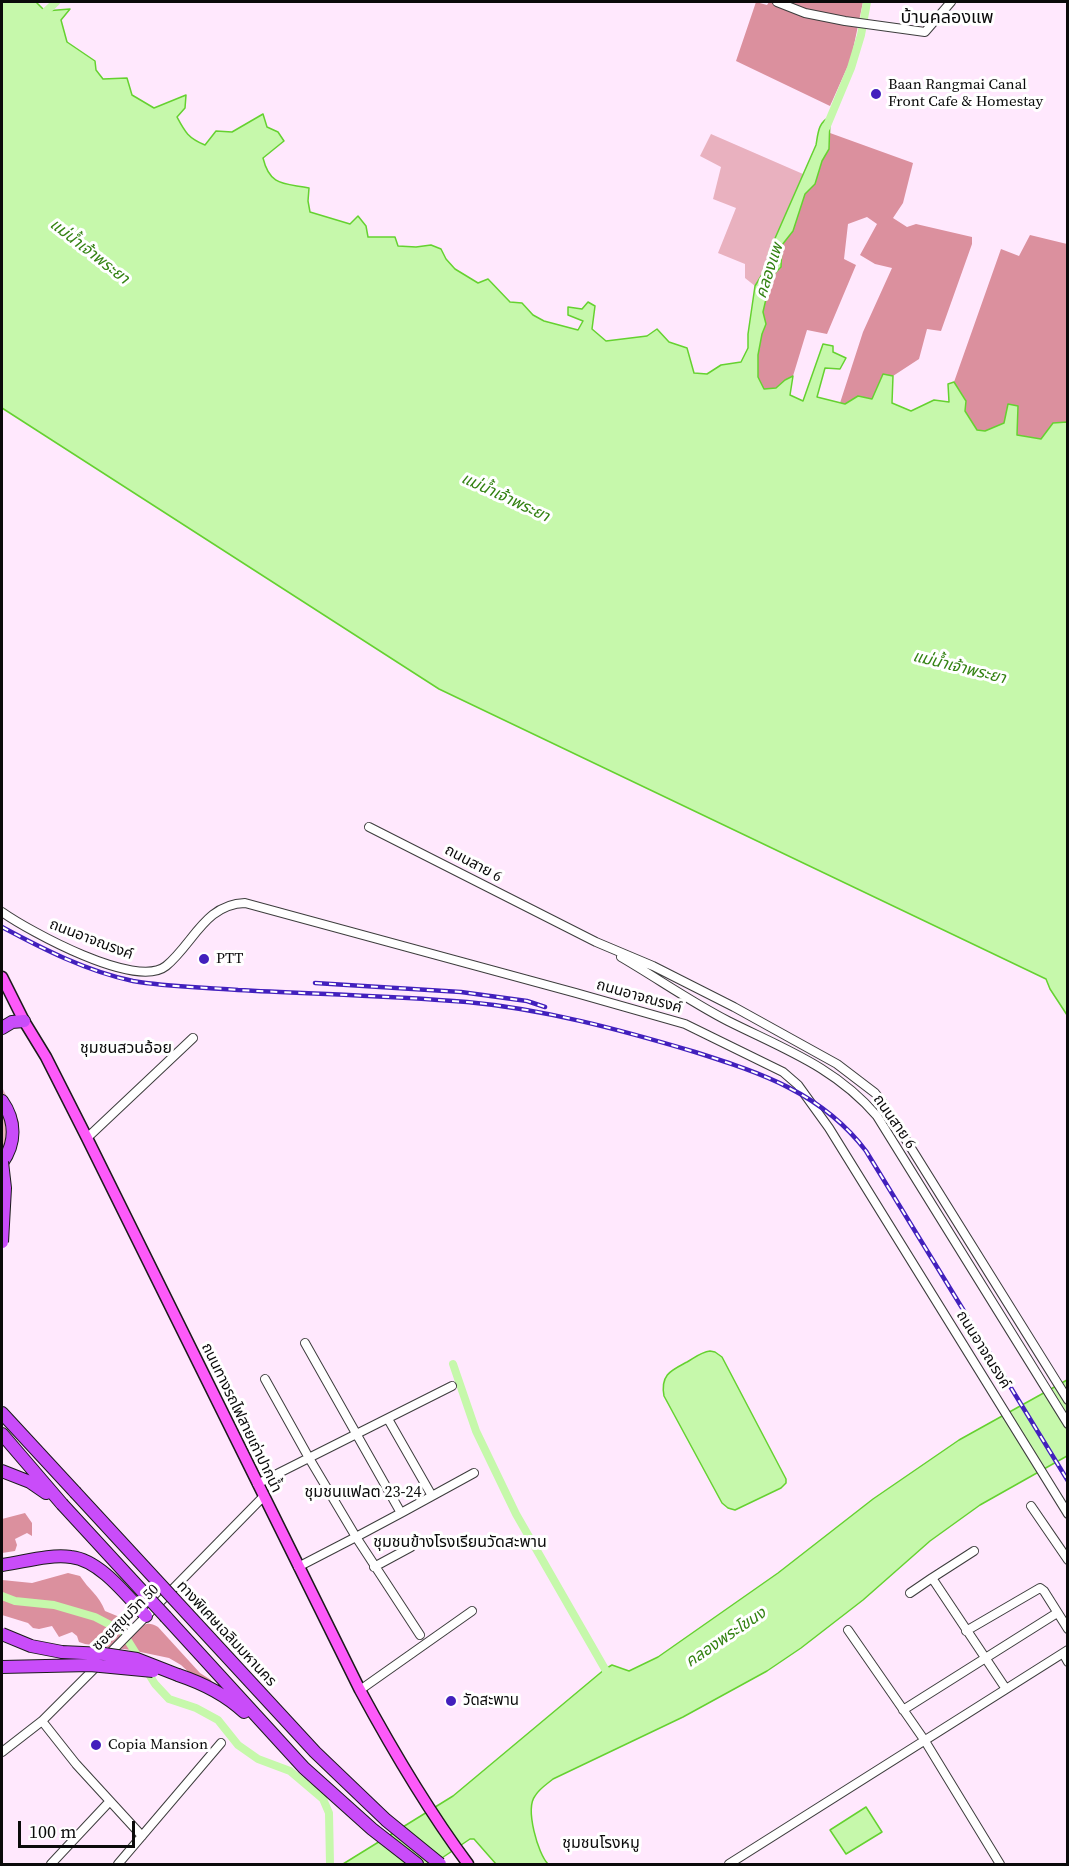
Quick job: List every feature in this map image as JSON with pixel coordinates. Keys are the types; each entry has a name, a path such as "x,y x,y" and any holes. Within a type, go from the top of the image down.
{"highway":[{"path":"2,1028 12,1022 24,1021"},
{"path":"2,1101 11,1116 13,1127 11,1145 2,1163 5,1188 2,1242"},
{"name":"ทางพิเศษเฉลิมมหานคร","path":"2,1413 315,1752 386,1820 440,1864"},
{"path":"2,1434 62,1504 304,1768"},
{"path":"2,1471 30,1482 62,1504"},
{"path":"2,1565 58,1557 81,1558 92,1563 146,1616"},
{"path":"2,1634 41,1648 137,1659 213,1689 240,1708 353,1812 417,1864"},
{"path":"2,1667 90,1665 178,1675"}],"main road":[{"name":"ถนนทางรถไฟสายเก่าปากน้ำ","path":"2,977 87,1138 360,1690 426,1805 466,1862"}],"street":[{"path":"777,2 805,12 845,21 924,32 951,2"},
{"name":"ถนนสาย 6","path":"369,826 596,942 726,1020 791,1050 829,1072 850,1088 877,1116 1068,1424"},
{"name":"ถนนอาจณรงค์","path":"2,912 27,929 75,951 116,967 148,972 165,966 211,915 226,906 245,903 684,1024 771,1065 798,1085 829,1128 1068,1514"},
{"name":"ถนนสาย 6","path":"596,942 653,966 734,1007 837,1064 875,1093 1068,1400"},
{"path":"87,1138 193,1038"},
{"path":"305,1343 401,1513"},
{"path":"265,1378 309,1458 374,1567 420,1635"},
{"path":"257,1484 452,1386"},
{"path":"388,1419 432,1496"},
{"path":"298,1567 474,1473"},
{"name":"ซอยสุขุมวิท 50","path":"2,1752 42,1720 263,1497"},
{"path":"1031,1506 1068,1560"},
{"path":"374,1567 411,1547"},
{"path":"910,1593 974,1551"},
{"path":"932,1578 1006,1689"},
{"path":"966,1631 1040,1588 1068,1629"},
{"path":"360,1690 472,1611"},
{"path":"903,1710 1057,1613"},
{"path":"848,1630 925,1741 1000,1864"},
{"path":"729,1864 1065,1652 1068,1662"},
{"path":"42,1720 76,1764 142,1836"},
{"path":"118,1864 221,1743"},
{"path":"51,1864 110,1801"}],"shaded area":[{"path":"756,2 767,5 769,2 863,2 851,59 830,106 736,61"},
{"path":"830,133 913,163 903,203 893,218 907,227 916,224 972,237 972,244 941,331 927,329 919,359 893,376 883,374 872,399 858,396 845,404 840,403 863,332 892,268 875,264 860,255 877,224 867,217 848,224 844,259 856,265 827,334 807,330 793,376 776,388 764,390 758,377 758,355 766,324 763,312 771,277 781,267 782,245 793,231 805,194 815,184 822,161 829,149"},
{"path":"711,134 803,174 769,252 766,268 755,286 745,278 745,264 718,253 736,208 713,199 721,167 700,156"},
{"path":"1030,235 1067,244 1067,422 1053,423 1041,439 1017,435 1018,406 1008,404 1004,423 985,432 977,430 965,411 966,400 954,382 1001,249 1019,256"},
{"path":"2,1087 19,1122 12,1149 2,1167"},
{"path":"25,1513 32,1523 32,1536 27,1533 15,1539 17,1545 15,1551 2,1553 2,1519"},
{"path":"68,1573 80,1576 105,1611 122,1618 130,1627 136,1630 149,1624 158,1627 200,1673 211,1680 213,1686 195,1678 169,1658 85,1644 79,1642 77,1636 72,1632 59,1637 52,1626 33,1628 28,1623 2,1615 2,1580 32,1583"}],"water":[{"name":"แม่น้ำเจ้าพระยา","path":"2,2 36,2 45,11 70,9 61,20 67,42 95,61 96,70 103,79 127,78 132,95 154,108 186,95 185,108 177,117 188,134 205,145 216,131 232,132 263,114 267,127 278,132 284,141 263,158 266,167 274,179 280,182 309,188 310,212 350,224 358,216 366,226 368,237 395,237 398,246 431,245 441,249 455,269 478,283 488,279 510,302 522,303 533,315 544,321 578,330 583,321 568,315 568,307 582,309 588,302 595,306 592,329 606,341 647,336 657,329 669,342 687,348 694,373 707,374 721,365 741,362 748,348 755,286 766,268 769,252 816,145 821,125 830,117 829,149 822,161 815,184 805,194 793,231 782,245 781,267 771,277 763,312 766,324 758,355 758,377 764,389 776,388 793,376 790,395 803,401 823,344 833,346 833,352 846,358 840,369 825,368 817,397 845,404 858,396 872,399 883,374 893,376 892,403 911,411 934,400 949,402 948,384 954,382 966,401 965,411 977,430 985,431 1004,423 1008,404 1018,406 1017,435 1041,439 1053,423 1067,422 1067,1015 1046,979 439,689 2,408"},
{"path":"710,1351 722,1357 786,1479 786,1483 781,1488 735,1510 722,1503 664,1396 664,1383 668,1374 698,1355"},
{"name":"คลองพระโขนง","path":"1067,1380 1067,1456 980,1505 930,1541 863,1600 767,1671 683,1717 553,1779 541,1789 532,1802 531,1811 537,1842 548,1864 496,1864 474,1839 470,1839 433,1864 343,1864 453,1796 605,1669 612,1665 629,1671 658,1657 778,1573 873,1499 959,1440"},
{"path":"866,1807 882,1832 846,1854 830,1830"}],"waterway":[{"path":"39,18 56,2"},
{"name":"คลองแพ","path":"826,128 851,68 861,35 867,2"},
{"path":"453,1364 476,1431 516,1514 609,1676"},
{"path":"2,1596 15,1601 54,1605 95,1617 122,1631 155,1684 169,1699 196,1708 218,1720 238,1745 258,1759 290,1771 323,1799 329,1813 330,1864"}],"railway":[{"path":"2,927 82,965 133,981 172,986 496,1005 611,1028 743,1068 789,1088 830,1114 866,1151 1068,1481"},
{"path":"315,983 461,992 527,1001 545,1007"}],"place":[{"name":"Baan Rangmai Canal Front Cafe & Homestay","path":"876,94"},
{"name":"PTT","path":"204,959"},
{"name":"วัดสะพาน","path":"451,1701"},
{"name":"Copia Mansion","path":"96,1745"}],"district":[{"name":"บ้านคลองแพ","path":"947,18"},
{"name":"ชุมชนสวนอ้อย","path":"126,1049"},
{"name":"ชุมชนแฟลต 23-24","path":"363,1493"},
{"name":"ชุมชนข้างโรงเรียนวัดสะพาน","path":"460,1543"},
{"name":"ชุมชนโรงหมู","path":"601,1844"}]}
